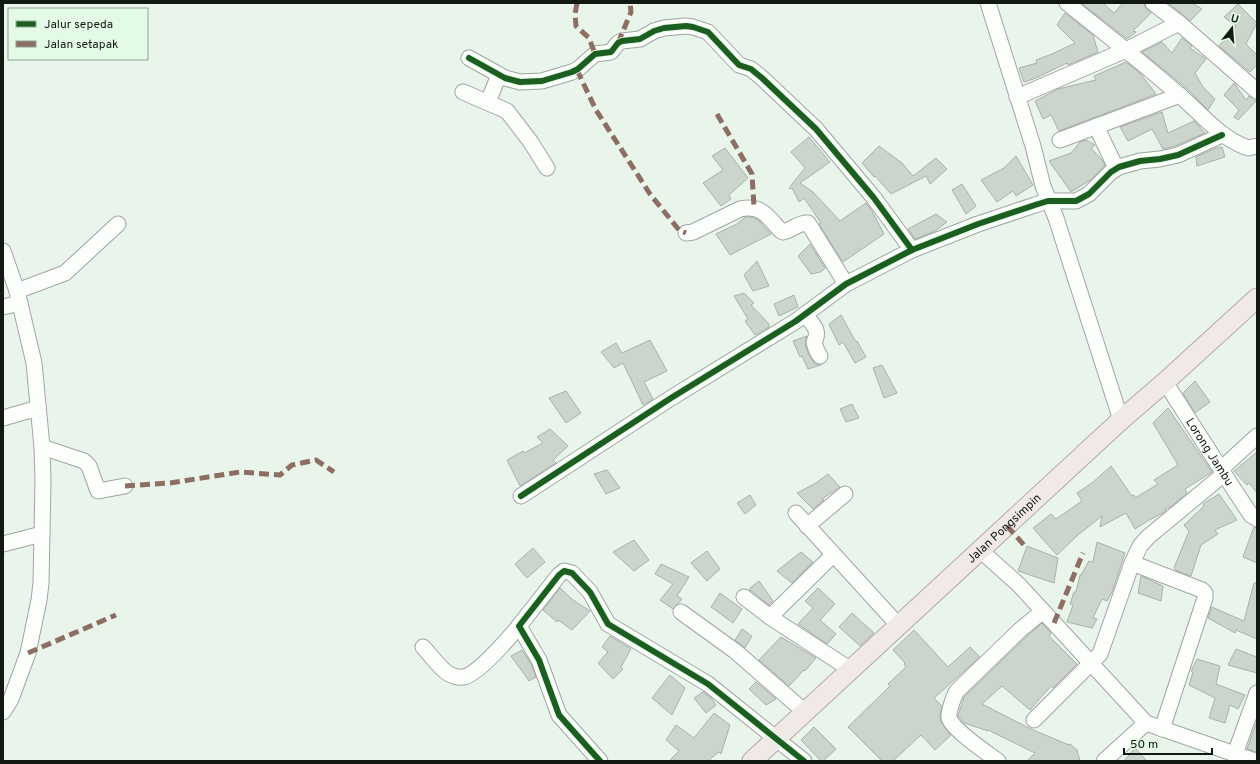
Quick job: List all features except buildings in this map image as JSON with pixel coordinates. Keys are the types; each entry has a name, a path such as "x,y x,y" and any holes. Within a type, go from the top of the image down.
{"main road":[{"name":"Jalan Pongsimpin","path":"752,761 1121,420 1257,298"}],"street":[{"path":"988,3 1048,201 1056,218 1121,420"},
{"path":"1067,3 1180,95 1222,135 1248,148 1257,146"},
{"path":"1153,3 1179,23 1257,91"},
{"path":"1017,97 1126,50 1179,23"},
{"path":"469,58 510,81 542,81 577,70 595,54 611,52 618,43 622,41 640,39 659,29 686,26 705,30 712,35 740,65 750,68 762,78 813,126 874,198 912,250"},
{"path":"488,102 499,75"},
{"path":"463,92 507,111 530,141 547,168"},
{"path":"1060,140 1180,95"},
{"path":"1096,126 1116,168"},
{"path":"522,496 671,398 796,321 846,284 912,250 978,224 1048,201 1076,201 1089,194 1116,168 1140,161 1178,155 1222,135"},
{"path":"686,233 693,232 747,207 763,212 783,232 792,229 801,223 808,223 846,284"},
{"path":"3,307 65,273 118,224"},
{"path":"3,251 19,297 34,363 42,447 40,592 28,653 11,699 3,712"},
{"path":"805,314 817,331 817,337 814,342 820,356"},
{"name":"Lorong Jambu","path":"1165,382 1251,515 1257,519"},
{"path":"3,418 38,408"},
{"path":"1034,720 1100,654 1132,563 1140,546 1223,472 1257,436"},
{"path":"42,447 84,461 88,466 98,491 126,486"},
{"path":"807,526 844,494"},
{"path":"796,513 898,626"},
{"path":"3,544 42,534"},
{"path":"980,550 1019,585 1146,722 1162,729 1255,761"},
{"path":"770,617 833,555"},
{"path":"1132,563 1202,590 1206,593 1162,729"},
{"path":"423,647 448,673 456,677 464,677 473,672 496,652 520,626 559,575 564,571 572,572 590,592 608,624 708,684 804,761"},
{"path":"744,597 770,617 851,670"},
{"path":"998,761 961,732 950,720 949,716 954,694 1020,630 1043,611"},
{"path":"681,612 735,651 805,712"},
{"path":"520,626 540,660 559,715 600,761"},
{"path":"1235,754 1257,693"},
{"path":"1104,761 1146,722"}],"marked path":[{"path":"577,3 575,14 576,26 589,38 595,54"},
{"path":"618,43 631,12 630,3"},
{"path":"577,70 596,110 650,194 679,230 686,233"},
{"path":"717,114 752,174 754,207"},
{"path":"125,486 170,483 240,472 280,475 292,465 316,460 334,472"},
{"path":"1007,526 1024,545"},
{"path":"1054,623 1083,553"},
{"path":"28,653 116,615"}],"cycle path":[{"path":"469,58 505,78 520,82 542,81 572,72 578,69 595,54 611,52 618,43 622,41 640,39 654,31 664,28 686,26 708,32 739,65 751,69 762,78 816,129 874,198 912,250"},
{"path":"521,496 671,398 796,321 846,284 912,250 978,224 1048,201 1076,201 1089,194 1111,172 1119,167 1140,161 1178,155 1222,135"},
{"path":"600,761 559,715 539,660 519,626 559,575 564,571 572,573 590,592 608,624 708,684 804,761"}]}
